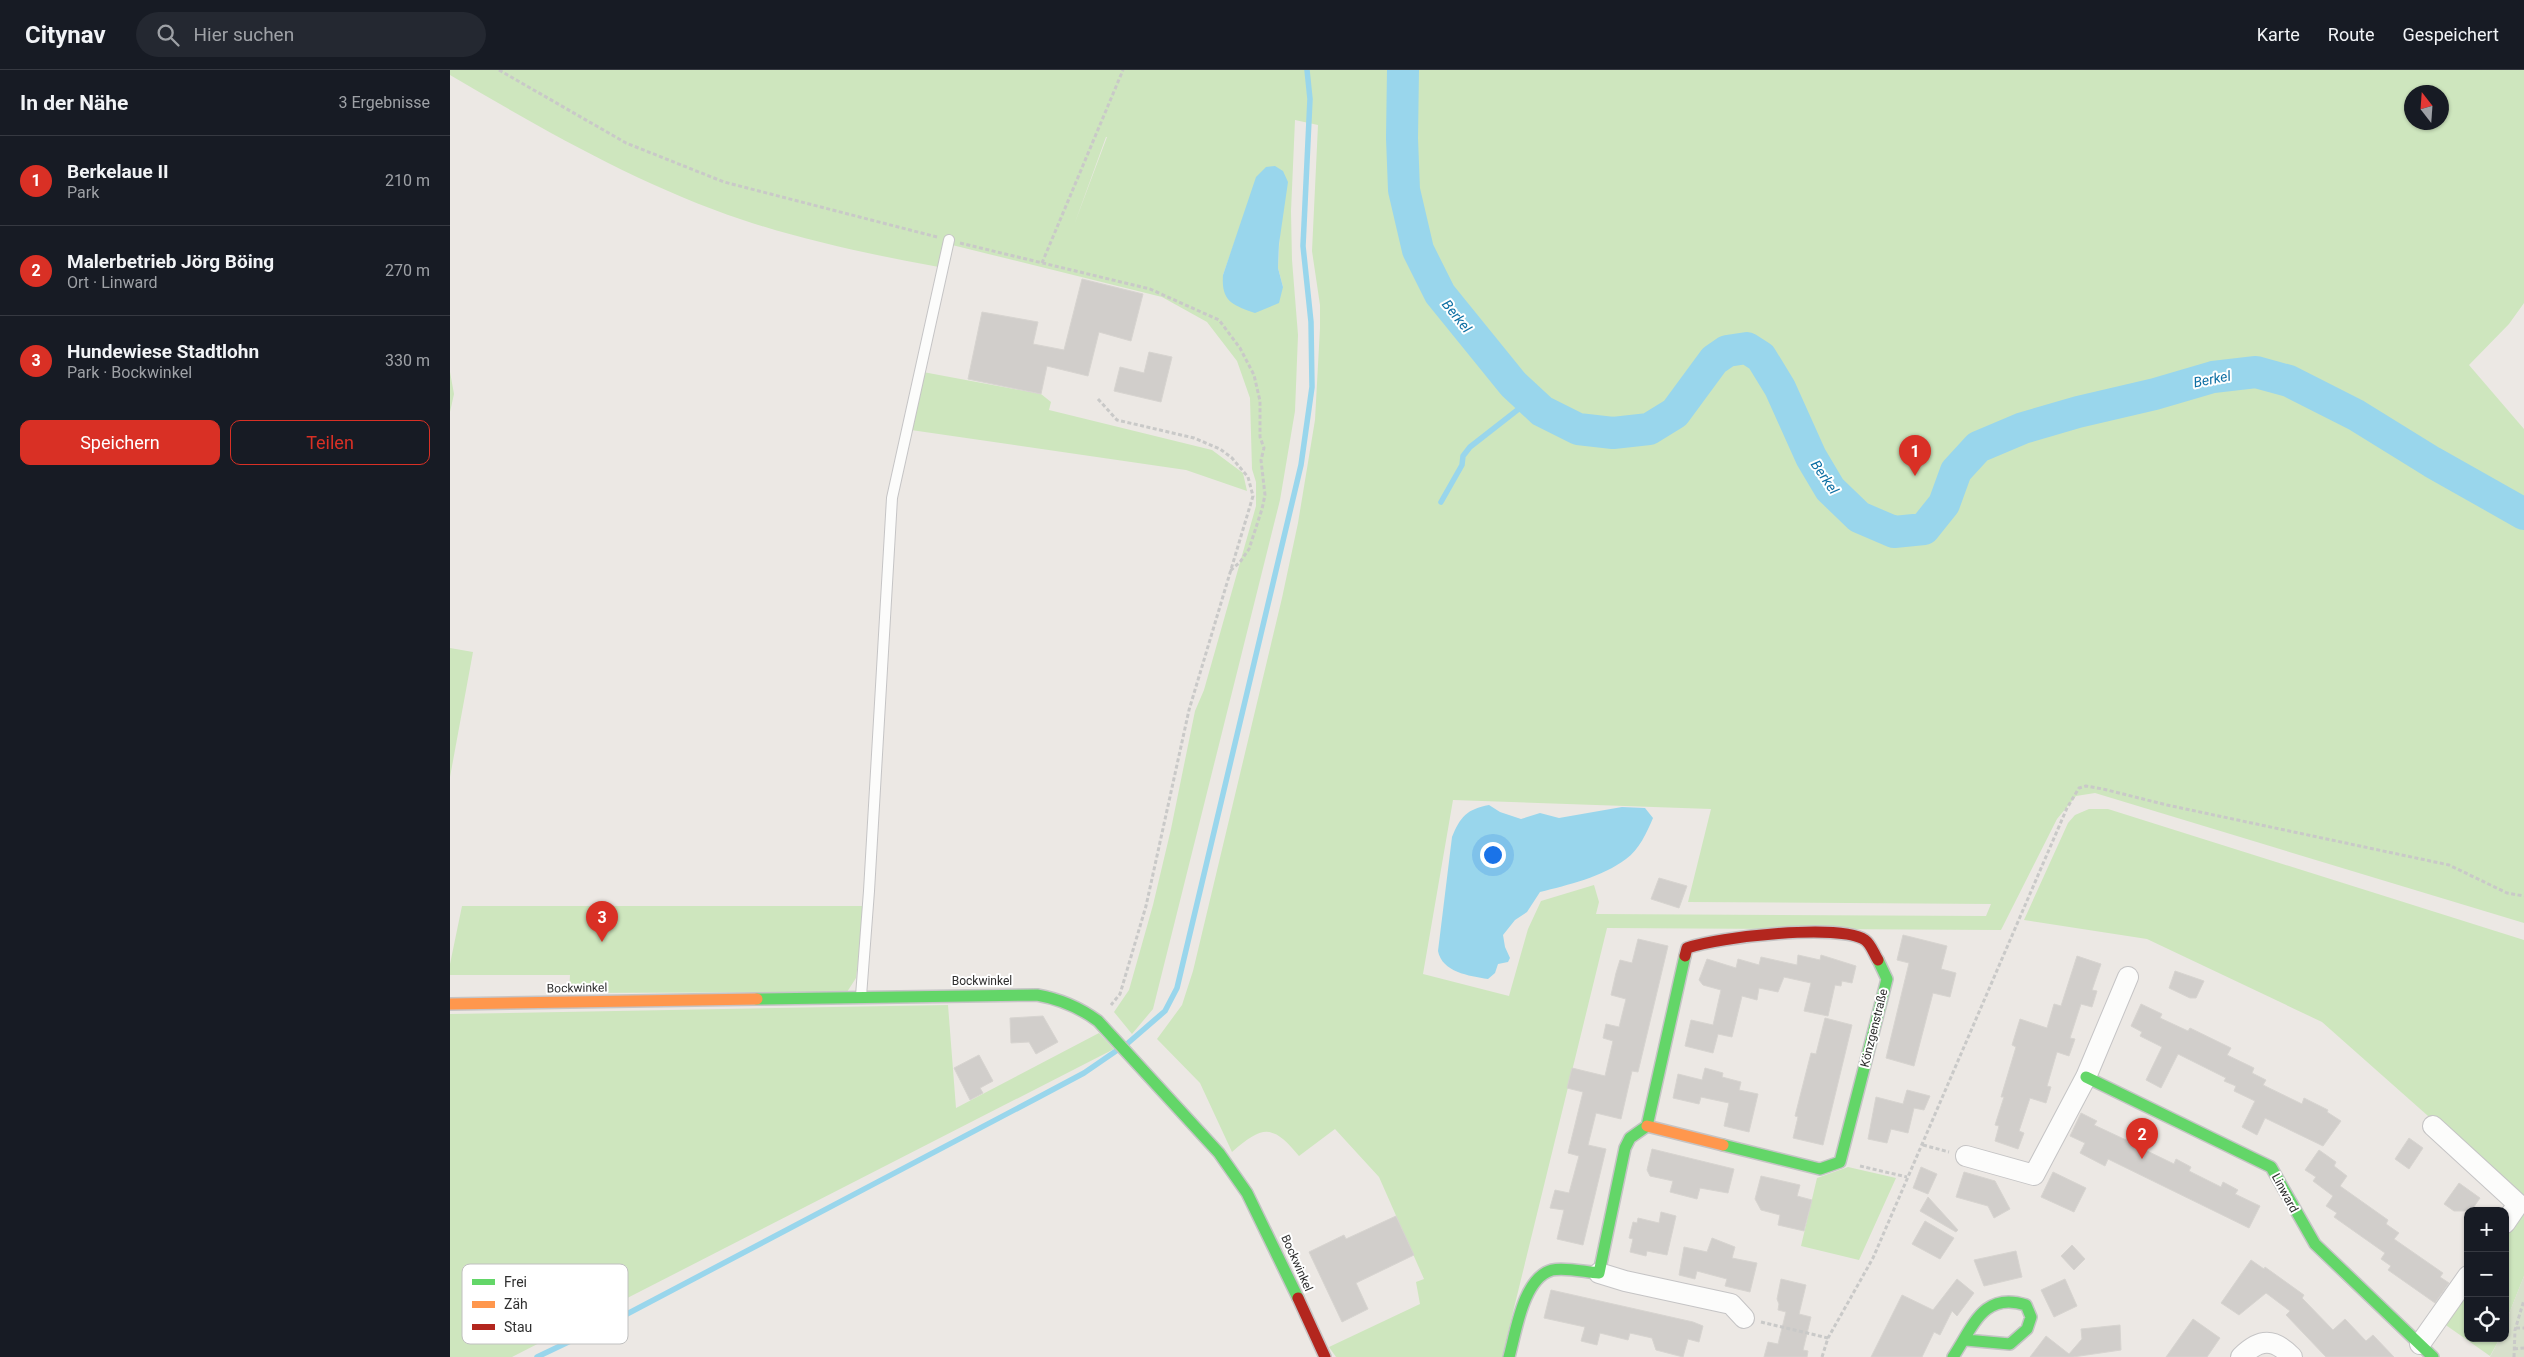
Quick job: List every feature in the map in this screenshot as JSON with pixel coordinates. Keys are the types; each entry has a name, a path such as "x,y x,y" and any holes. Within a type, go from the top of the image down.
{"street":[{"name":"Könzgenstraße","path":"1647,1126 1687,948 1701,942 1733,937 1852,934 1867,941 1886,974 1887,980 1840,1162"},
{"path":"1966,1156 2034,1175 2086,1077 2128,977"},
{"name":"Bockwinkel","path":"450,1004 860,996 1036,995 1056,998 1081,1008 1098,1020 1219,1153 1247,1193 1273,1244 1325,1357"},
{"name":"Linward","path":"2086,1077 2271,1167 2305,1230 2315,1244 2427,1351 2464,1283"},
{"path":"1599,1272 1625,1148 1630,1138 1647,1126 1820,1168 1840,1162"},
{"path":"2433,1126 2518,1204 2509,1217"},
{"path":"1509,1357 1522,1308 1536,1278 1553,1270 1599,1272 1626,1281 1731,1304 1744,1318"},
{"path":"1953,1357 1966,1340 1985,1308 1994,1303 2015,1299 2026,1305 2031,1317 2027,1329 2010,1344 1991,1344 1966,1340"},
{"path":"2241,1357 2258,1343 2270,1342 2284,1348 2292,1357"}],"lane":[{"path":"860,996 870,891 892,498 949,240"}],"path":[{"path":"499,70 626,143 724,182 1150,290 1219,320 1240,348 1254,375 1260,401 1260,437 1264,448 1262,477 1265,496 1249,549 1240,562 1229,572"},
{"path":"1042,263 1123,70"},
{"path":"1098,399 1117,420 1194,438 1220,449 1232,458 1248,477 1253,496 1189,710 1146,906 1120,994 1098,1020"},
{"path":"1822,1357 1828,1338 1873,1258 2067,808 2079,788 2086,786 2103,789 2167,805 2449,865 2507,893 2524,897"},
{"path":"1923,1145 1966,1156"},
{"path":"1840,1162 1907,1176"},
{"path":"2514,1357 2516,1328 2524,1300"},
{"path":"1744,1318 1828,1338"},
{"path":"2516,1328 2524,1328"},
{"path":"2514,1349 2524,1348"}],"green space":[{"path":"450,70 2524,70 2524,303 2509,324 2469,365 2524,429 2524,923 2095,793 2076,796 2057,819 2001,930 1607,928 1502,1357 1336,1357 1329,1347 1420,1304 1416,1282 1424,1279 1379,1177 1335,1129 1299,1156 1282,1138 1267,1132 1252,1137 1232,1152 1200,1083 1157,1039 1182,1005 1193,971 1282,598 1298,523 1315,420 1320,328 1320,305 1312,251 1318,125 1295,120 1291,211 1292,260 1298,335 1295,411 1280,500 1153,1009 1132,1034 1114,1012 1129,990 1153,905 1171,829 1195,711 1204,690 1256,506 1256,482 1252,469 1250,398 1237,361 1207,322 1162,297 944,243 939,267 889,258 791,235 704,206 667,190 593,155 450,75","holes":["1106,137 1107,137 1074,225","1247,207 1280,227 1278,268 1283,287 1223,275","1453,800 1711,809 1688,902 1991,904 1986,916 1596,914 1599,902 1594,885 1541,901 1528,929 1509,996 1423,974"]},
{"path":"450,372 454,394 450,412"},
{"path":"923,372 1041,394 1051,402 1049,410 1212,450 1243,473 1247,491 1186,470 911,430"},
{"path":"450,648 473,652 450,777"},
{"path":"2089,809 2108,809 2524,940 2524,1201 2322,1022 2147,939 2024,920 2068,823 2075,815"},
{"path":"462,906 865,906 856,978 847,992 569,993 570,975 450,975 450,964"},
{"path":"948,1005 956,1108 1099,1033 1114,1049 628,1298 628,1264 462,1264 462,1344 537,1344 512,1357 450,1357 450,1014"},
{"path":"1848,1167 1896,1178 1859,1260 1801,1246 1817,1178"},
{"path":"2524,1212 2524,1276 2509,1314 2509,1252 2509,1225"},
{"path":"2524,1276 2524,1357 2490,1357 2498,1342 2509,1342 2509,1314"},
{"path":"2464,1287 2464,1338 2440,1321"},
{"path":"2470,1342 2498,1342 2490,1356"}],"water":[{"path":"1275,166 1283,171 1288,182 1279,244 1278,268 1283,287 1279,303 1255,313 1235,305 1226,297 1223,275 1256,177 1266,167"},
{"path":"1489,805 1500,812 1521,819 1540,813 1559,818 1622,807 1645,808 1653,818 1639,846 1631,855 1617,865 1584,880 1540,892 1527,912 1515,920 1503,935 1505,947 1510,958 1508,962 1498,964 1495,973 1488,979 1457,972 1445,964 1438,951 1452,837 1465,815 1475,809"}],"building":[{"path":"1082,279 1143,294 1131,341 1099,332 1088,376 1047,366 1041,394 968,379 982,312 1038,322 1033,344 1064,350"},
{"path":"1149,352 1172,357 1161,402 1114,391 1120,367 1144,373"},
{"path":"1659,878 1687,886 1679,908 1651,899"},
{"path":"1903,935 1947,946 1941,969 1956,973 1950,997 1933,993 1914,1066 1886,1058 1909,963 1897,960"},
{"path":"1638,939 1668,946 1638,1072 1632,1071 1621,1119 1596,1113 1588,1145 1606,1149 1583,1245 1557,1239 1564,1210 1550,1208 1555,1190 1569,1193 1579,1156 1568,1153 1583,1092 1567,1088 1572,1068 1605,1076 1613,1041 1603,1038 1606,1024 1619,1027 1626,999 1611,995 1616,973 1620,960 1632,963"},
{"path":"1798,955 1820,960 1821,955 1856,966 1852,983 1842,981 1841,986 1835,985 1828,1016 1804,1011 1811,983 1784,977 1778,992 1759,988 1757,1000 1742,996 1732,1037 1718,1034 1713,1053 1685,1046 1691,1020 1713,1025 1721,990 1703,985 1699,980 1707,959 1736,968 1738,959 1759,965 1761,957 1797,965"},
{"path":"2077,956 2101,964 2092,990 2097,991 2092,1007 2081,1004 2070,1038 2075,1039 2069,1056 2057,1052 2047,1086 2051,1087 2046,1103 2030,1098 2019,1131 2024,1133 2018,1149 1995,1141 1999,1126 1995,1125 2016,1047 2012,1045 2020,1019 2047,1028 2054,1004 2061,1006"},
{"path":"2175,971 2204,981 2196,998 2190,998 2169,988"},
{"path":"2141,1004 2162,1014 2160,1018 2188,1031 2190,1028 2231,1048 2227,1055 2254,1068 2252,1073 2266,1080 2263,1085 2302,1104 2304,1098 2328,1110 2327,1112 2341,1121 2323,1146 2265,1118 2257,1135 2242,1127 2255,1101 2234,1091 2236,1086 2224,1081 2226,1078 2178,1054 2161,1088 2146,1080 2162,1047 2140,1036 2142,1032 2131,1026"},
{"path":"1043,1016 1058,1042 1036,1054 1029,1042 1011,1043 1010,1018"},
{"path":"1825,1018 1852,1025 1823,1145 1793,1138 1798,1117 1795,1116 1811,1053 1816,1054"},
{"path":"979,1055 993,1081 980,1088 983,1093 970,1100 954,1068"},
{"path":"1705,1068 1723,1073 1722,1077 1741,1082 1739,1090 1758,1094 1749,1132 1724,1126 1729,1103 1701,1097 1699,1104 1673,1098 1678,1074 1702,1080"},
{"path":"1907,1090 1930,1096 1924,1110 1914,1108 1908,1133 1891,1129 1887,1143 1868,1139 1876,1097 1903,1104"},
{"path":"2081,1113 2097,1121 2094,1125 2126,1140 2128,1136 2144,1144 2141,1148 2174,1164 2176,1159 2191,1167 2189,1171 2221,1187 2223,1182 2238,1190 2235,1194 2260,1206 2249,1228 2108,1159 2105,1166 2080,1153 2085,1143 2070,1136"},
{"path":"2409,1138 2423,1148 2409,1169 2395,1159"},
{"path":"1652,1149 1734,1169 1728,1193 1700,1188 1697,1199 1670,1192 1673,1181 1650,1176 1647,1170"},
{"path":"2319,1150 2336,1162 2334,1166 2347,1176 2340,1186 2388,1220 2386,1224 2399,1233 2394,1239 2443,1273 2440,1277 2449,1283 2435,1303 2388,1270 2391,1266 2381,1259 2385,1253 2334,1217 2337,1213 2326,1206 2333,1196 2313,1181 2316,1177 2305,1170"},
{"path":"1921,1167 1937,1174 1928,1194 1913,1188"},
{"path":"1964,1172 1995,1181 2010,1209 1994,1218 1988,1206 1956,1197"},
{"path":"2053,1172 2086,1188 2074,1212 2041,1197"},
{"path":"1761,1176 1800,1185 1797,1196 1812,1200 1804,1231 1778,1225 1780,1215 1761,1210 1755,1199"},
{"path":"2459,1183 2480,1198 2474,1207 2464,1207 2464,1211 2454,1211 2444,1204"},
{"path":"1928,1197 1958,1230 1956,1232 1920,1211"},
{"path":"1661,1212 1676,1216 1667,1255 1647,1251 1646,1256 1630,1252 1633,1239 1629,1238 1633,1222 1637,1223 1638,1218 1659,1223"},
{"path":"1396,1216 1414,1255 1356,1283 1368,1309 1342,1322 1309,1252 1344,1235 1346,1239"},
{"path":"1925,1221 1954,1238 1940,1259 1912,1244"},
{"path":"1712,1238 1735,1247 1732,1258 1757,1263 1750,1292 1725,1286 1727,1279 1697,1271 1695,1279 1679,1275 1684,1247 1707,1252"},
{"path":"2072,1245 2085,1259 2074,1270 2061,1256"},
{"path":"2016,1251 2022,1277 1984,1286 1974,1260"},
{"path":"2251,1260 2264,1269 2265,1267 2304,1295 2302,1298 2333,1330 2345,1319 2366,1341 2373,1335 2394,1357 2326,1357 2286,1315 2290,1311 2266,1293 2239,1315 2221,1303"},
{"path":"1781,1279 1806,1285 1799,1314 1811,1317 1803,1350 1808,1351 1807,1357 1764,1357 1768,1342 1778,1344 1786,1312 1778,1310 1779,1304 1777,1299"},
{"path":"1957,1279 1974,1293 1957,1316 1952,1311 1940,1335 1934,1332 1922,1357 1871,1357 1902,1295 1933,1310"},
{"path":"2065,1279 2077,1306 2054,1317 2041,1290"},
{"path":"1551,1290 1693,1322 1703,1326 1699,1342 1688,1339 1683,1357 1656,1350 1652,1338 1630,1333 1628,1340 1600,1333 1597,1345 1581,1341 1585,1327 1544,1318"},
{"path":"2193,1319 2220,1338 2207,1357 2166,1357"},
{"path":"2120,1325 2121,1350 2073,1357 2030,1357 2046,1336 2069,1354 2082,1339 2081,1329"}],"waterway":[{"path":"1128,1043 1165,1011 1177,988 1301,465 1312,387 1311,322 1303,246 1310,99 1307,70"},
{"name":"Berkel","path":"1403,70 1402,138 1404,190 1418,250 1440,294 1513,384 1542,411 1578,429 1613,433 1649,429 1675,413 1714,360 1727,351 1747,348 1761,357 1780,388 1811,457 1830,489 1859,517 1894,532 1924,529 1944,504 1956,471 1978,447 2023,428 2078,412 2155,394 2213,377 2256,372 2289,381 2356,415 2432,462 2524,514"},
{"path":"1441,502 1462,465 1463,456 1470,447 1530,400"},
{"path":"628,1313 1084,1073 1116,1051"},
{"path":"537,1357 564,1344"}],"traffic: fast":[{"path":"1509,1357 1527,1294 1542,1275 1557,1269 1599,1273 1625,1148 1630,1138 1647,1126 1685,956"},
{"path":"1723,1145 1820,1169 1840,1162 1887,979 1878,960"},
{"path":"757,999 1037,995 1061,1001 1084,1012 1098,1021 1219,1153 1247,1193 1298,1298"},
{"path":"2086,1077 2271,1167 2315,1244 2433,1357"},
{"path":"1953,1357 1981,1314 1989,1307 1999,1303 2011,1302 2026,1305 2031,1317 2027,1329 2010,1344 1966,1340"}],"traffic: slow":[{"path":"450,1004 757,999"},
{"path":"1647,1126 1723,1145"}],"traffic: jam":[{"path":"1685,956 1687,948 1703,944 1750,936 1806,932 1851,935 1865,940 1878,960"},
{"path":"1298,1298 1325,1357"}],"place":[{"name":"Berkelaue II","path":"1915,476"},
{"name":"Hundewiese Stadtlohn","path":"602,942"},
{"name":"Malerbetrieb Jörg Böing","path":"2142,1159"}]}
